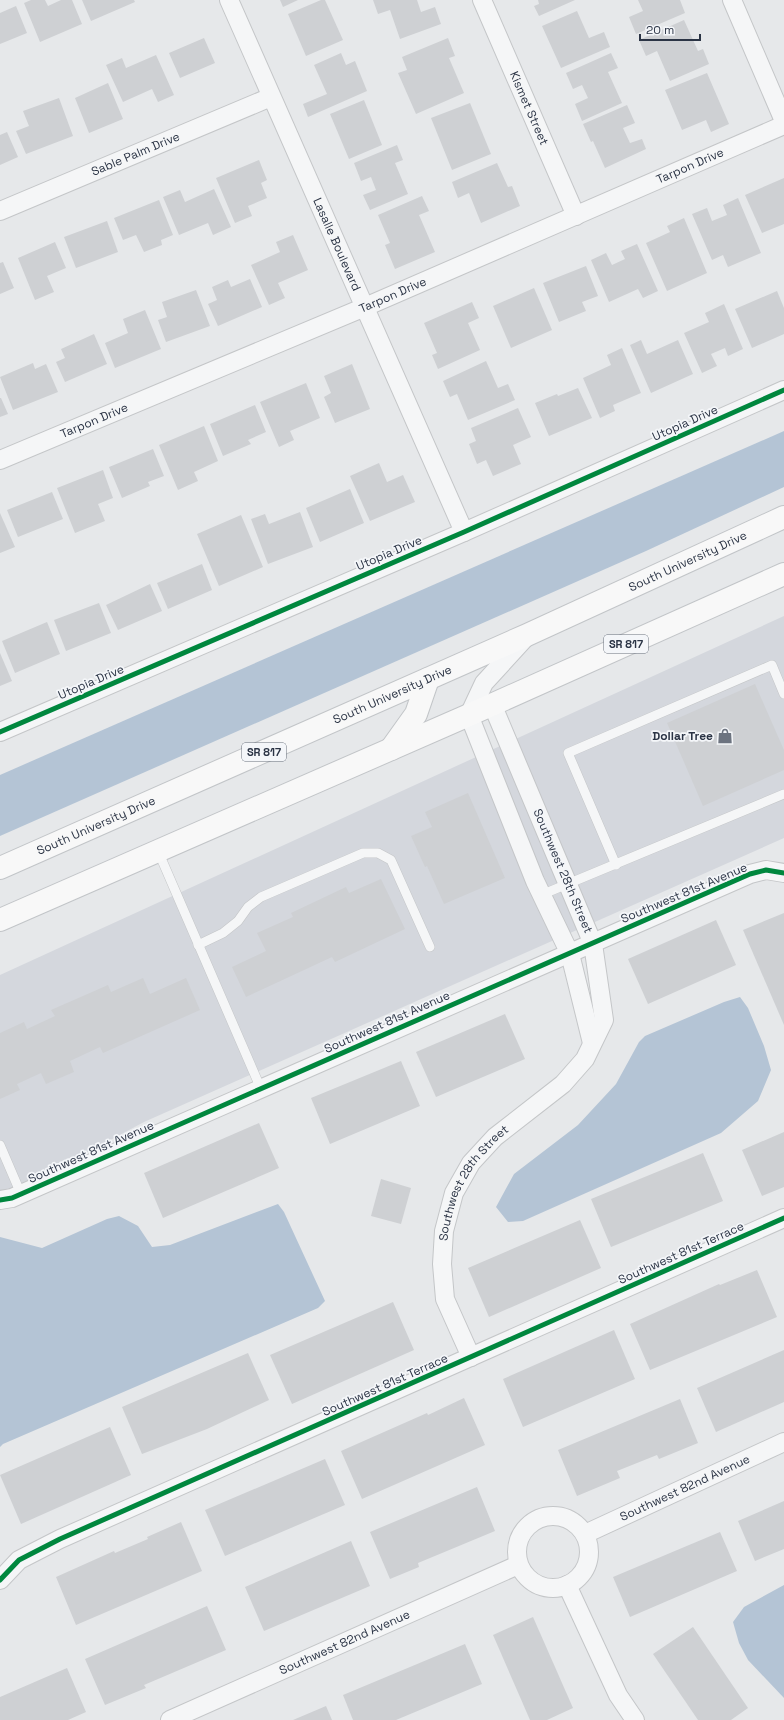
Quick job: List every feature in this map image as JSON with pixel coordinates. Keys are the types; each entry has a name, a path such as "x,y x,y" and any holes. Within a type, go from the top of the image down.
{"main road":[{"name":"South University Drive","path":"0,868 527,636 784,517"},
{"name":"SR 817","path":"0,920 469,715 784,574"},
{"path":"391,748 416,714 428,679"}],"street":[{"name":"Lasalle Boulevard","path":"229,0 464,532"},
{"name":"Kismet Street","path":"482,0 576,216"},
{"path":"732,0 784,121"},
{"name":"Sable Palm Drive","path":"0,211 271,97"},
{"name":"Tarpon Drive","path":"0,460 365,307 784,125"},
{"name":"Utopia Drive","path":"0,732 464,532 784,390"},
{"path":"527,636 484,684 469,715 541,895 570,954 592,1043"},
{"name":"Southwest 28th Street","path":"471,1357 446,1299 442,1264 444,1230 454,1193 472,1163 495,1137 563,1084 585,1060 604,1020 593,944 492,704"},
{"name":"Southwest 81st Avenue","path":"0,1200 12,1198 750,874 766,870 784,873"},
{"name":"Southwest 81st Terrace","path":"0,1580 20,1560 60,1539 784,1218"},
{"name":"Southwest 82nd Avenue","path":"585,1534 784,1442"},
{"path":"555,1515 567,1518 578,1525 585,1534 589,1546 589,1558 585,1570 577,1579 567,1585 556,1588 544,1587 533,1583 524,1575 518,1565 516,1553 518,1541 523,1530 532,1521 543,1516 555,1515"},
{"name":"Southwest 82nd Avenue","path":"170,1720 518,1565"},
{"path":"567,1585 618,1695 635,1720"}],"lane":[{"path":"616,865 568,752 772,665 784,694"},
{"path":"541,895 784,794"},
{"path":"157,851 261,1088"},
{"path":"198,944 223,933 238,922 248,907 260,897 363,853 378,853 391,860 430,947"},
{"path":"0,1145 21,1194"}],"shaded area":[{"path":"784,616 784,838 144,1122 0,1199 0,975"}],"water":[{"path":"784,431 784,487 646,551 0,836 0,775"},
{"path":"740,997 748,1008 764,1046 771,1070 758,1101 721,1133 523,1221 508,1222 496,1207 514,1174 578,1125 616,1084 639,1042 645,1036 724,1002"},
{"path":"278,1204 284,1212 325,1301 318,1308 3,1444 0,1447 0,1237 42,1248 107,1219 119,1216 138,1226 152,1247 170,1245"},
{"path":"784,1585 784,1698 748,1660 739,1643 733,1622 744,1607"}],"building":[{"path":"31,0 45,0 48,6 61,0 72,0 82,24 40,42 24,3"},
{"path":"82,0 134,0 135,2 91,21"},
{"path":"280,0 298,0 283,7"},
{"path":"321,0 325,0 343,40 306,56 288,14"},
{"path":"373,0 417,0 421,12 435,7 441,24 400,39 390,10 378,14"},
{"path":"538,0 575,0 539,16 534,6 539,4"},
{"path":"638,0 680,0 685,13 636,34 629,17 643,11"},
{"path":"16,6 27,33 0,44 0,13"},
{"path":"577,11 589,38 604,32 610,47 561,68 542,26"},
{"path":"684,20 698,51 703,49 709,64 670,81 657,51 646,56 639,40"},
{"path":"204,38 215,63 180,78 169,53"},
{"path":"448,38 455,56 449,58 464,93 416,114 398,73 407,70 402,57"},
{"path":"341,53 346,65 355,61 367,91 308,117 303,104 327,94 314,65"},
{"path":"611,53 618,68 608,72 622,103 582,121 575,104 588,98 582,85 573,89 566,73"},
{"path":"156,55 174,95 158,102 152,89 123,102 106,65 122,58 126,68"},
{"path":"707,73 729,124 711,132 706,120 682,130 665,90"},
{"path":"108,83 123,119 89,133 75,98"},
{"path":"59,98 73,136 26,154 16,131 29,126 23,111"},
{"path":"364,100 382,145 349,159 330,114"},
{"path":"470,103 491,154 452,170 431,118"},
{"path":"627,105 635,123 623,128 630,143 642,139 646,149 605,168 593,141 591,142 583,124"},
{"path":"7,132 18,157 0,165 0,135"},
{"path":"397,145 403,160 395,163 408,194 370,210 363,195 376,190 371,177 361,181 354,163"},
{"path":"259,160 267,180 261,183 267,198 248,206 252,216 235,223 216,178"},
{"path":"497,163 508,187 512,186 520,206 481,223 469,193 458,198 452,182"},
{"path":"784,178 784,224 762,233 745,195"},
{"path":"214,189 231,227 213,235 208,223 179,235 163,197 180,190 185,202"},
{"path":"422,196 429,211 419,215 435,252 395,269 385,245 390,243 378,215"},
{"path":"738,198 761,253 728,267 723,255 712,260 692,214 707,208 712,221 727,215 723,205"},
{"path":"159,200 173,235 161,240 162,245 144,252 136,235 123,240 114,218"},
{"path":"684,218 707,273 667,291 646,243 670,232 667,226"},
{"path":"107,221 118,252 76,268 64,237"},
{"path":"293,235 308,270 278,283 285,298 269,305 251,265 280,252 276,242"},
{"path":"55,242 66,268 47,276 54,292 35,300 18,258"},
{"path":"637,244 658,291 643,298 638,289 609,302 591,260 606,253 612,265 625,259 621,251"},
{"path":"3,262 14,288 0,294 0,263"},
{"path":"586,266 598,296 582,302 586,311 559,322 543,283"},
{"path":"250,279 262,307 218,326 208,304 217,300 212,287 228,280 231,287"},
{"path":"534,288 552,330 511,348 493,306"},
{"path":"196,290 210,326 166,342 158,320 167,317 162,302"},
{"path":"777,291 784,308 784,334 752,348 735,309"},
{"path":"472,302 479,318 468,323 480,350 438,369 432,355 437,353 424,323"},
{"path":"724,304 743,349 728,356 725,348 711,354 717,366 702,373 684,333 709,322 705,313"},
{"path":"145,310 161,349 115,368 105,343 128,333 123,319"},
{"path":"94,334 107,364 65,382 56,362 65,358 61,349"},
{"path":"641,340 647,354 678,340 693,374 651,393 630,345"},
{"path":"622,348 641,393 613,405 615,411 600,418 583,378 611,365 607,355"},
{"path":"486,361 498,388 508,384 515,400 468,420 457,394 450,397 443,381"},
{"path":"33,363 35,369 46,364 58,392 13,410 0,377"},
{"path":"352,364 370,409 335,423 324,397 331,393 324,376"},
{"path":"306,383 320,418 290,431 294,440 279,447 260,402"},
{"path":"578,388 592,418 549,436 535,403 557,394 558,396"},
{"path":"0,398 8,414 0,417"},
{"path":"255,405 266,432 248,440 251,444 223,456 210,424"},
{"path":"518,408 531,437 513,445 521,464 493,476 486,460 477,464 469,444 476,441 471,428"},
{"path":"204,426 218,461 194,472 198,481 178,490 159,445"},
{"path":"153,449 164,476 148,482 150,486 122,498 109,467"},
{"path":"379,463 387,482 403,475 415,502 370,521 350,476"},
{"path":"103,470 113,498 98,504 105,521 75,533 57,488"},
{"path":"350,489 364,523 320,542 306,508"},
{"path":"52,492 63,519 18,537 7,510"},
{"path":"300,512 313,547 268,564 251,519 265,514 269,524"},
{"path":"0,513 15,547 0,553"},
{"path":"241,515 263,567 219,586 197,534"},
{"path":"202,564 212,590 168,609 157,583"},
{"path":"150,584 162,611 118,630 106,605"},
{"path":"99,603 111,633 66,651 54,620"},
{"path":"47,622 60,654 15,673 2,641"},
{"path":"0,653 12,681 0,686"},
{"name":"Dollar Tree","path":"755,684 784,750 784,770 703,806 667,723"},
{"path":"468,793 505,878 444,904 427,866 425,867 411,836 432,827 425,812"},
{"path":"381,879 405,929 335,962 332,957 246,997 232,967 266,951 257,933 293,917 291,913 346,887 349,893"},
{"path":"784,913 784,1025 743,930"},
{"path":"716,920 736,965 648,1004 628,959"},
{"path":"143,978 150,994 186,978 200,1010 103,1053 100,1047 70,1061 74,1072 46,1084 41,1073 17,1084 20,1090 0,1099 0,1033 24,1022 27,1029 55,1016 51,1010 108,985 111,992"},
{"path":"505,1014 525,1059 436,1097 416,1052"},
{"path":"401,1061 420,1106 330,1144 311,1098"},
{"path":"259,1123 279,1168 163,1218 144,1173"},
{"path":"784,1132 784,1187 762,1196 742,1150"},
{"path":"703,1153 723,1201 611,1247 591,1199"},
{"path":"381,1179 411,1188 401,1224 371,1216"},
{"path":"580,1220 601,1268 489,1317 468,1268"},
{"path":"757,1270 777,1317 650,1370 630,1324 719,1284 720,1285"},
{"path":"393,1302 414,1350 292,1404 270,1355"},
{"path":"614,1330 635,1379 523,1427 503,1379"},
{"path":"784,1350 784,1402 716,1432 697,1388"},
{"path":"248,1353 269,1400 207,1429 142,1454 122,1407"},
{"path":"464,1398 485,1445 362,1499 341,1451 427,1413 428,1415"},
{"path":"680,1399 698,1443 659,1459 657,1455 617,1471 620,1478 577,1496 558,1450"},
{"path":"110,1427 131,1475 21,1524 0,1475"},
{"path":"325,1459 345,1505 225,1556 205,1510"},
{"path":"477,1487 495,1531 418,1563 419,1567 390,1579 370,1532"},
{"path":"784,1501 784,1549 755,1561 738,1521"},
{"path":"181,1522 202,1571 76,1625 56,1577 114,1551 115,1553 148,1539 147,1537"},
{"path":"720,1532 737,1571 630,1617 613,1577"},
{"path":"351,1541 370,1586 264,1631 245,1587"},
{"path":"207,1606 226,1650 144,1685 146,1688 105,1705 85,1659"},
{"path":"533,1617 573,1708 547,1720 530,1720 493,1635"},
{"path":"693,1627 748,1708 731,1720 698,1720 653,1654"},
{"path":"465,1644 482,1684 396,1720 353,1720 343,1695"},
{"path":"67,1668 86,1712 68,1720 0,1720 0,1697"},
{"path":"326,1706 332,1720 293,1720"}],"cycle path":[{"path":"0,732 464,532 784,390"},
{"path":"0,1200 12,1198 750,874 766,870 784,873"},
{"path":"0,1580 19,1560 60,1539 784,1218"}],"place":[{"name":"Dollar Tree","path":"725,736"}]}
